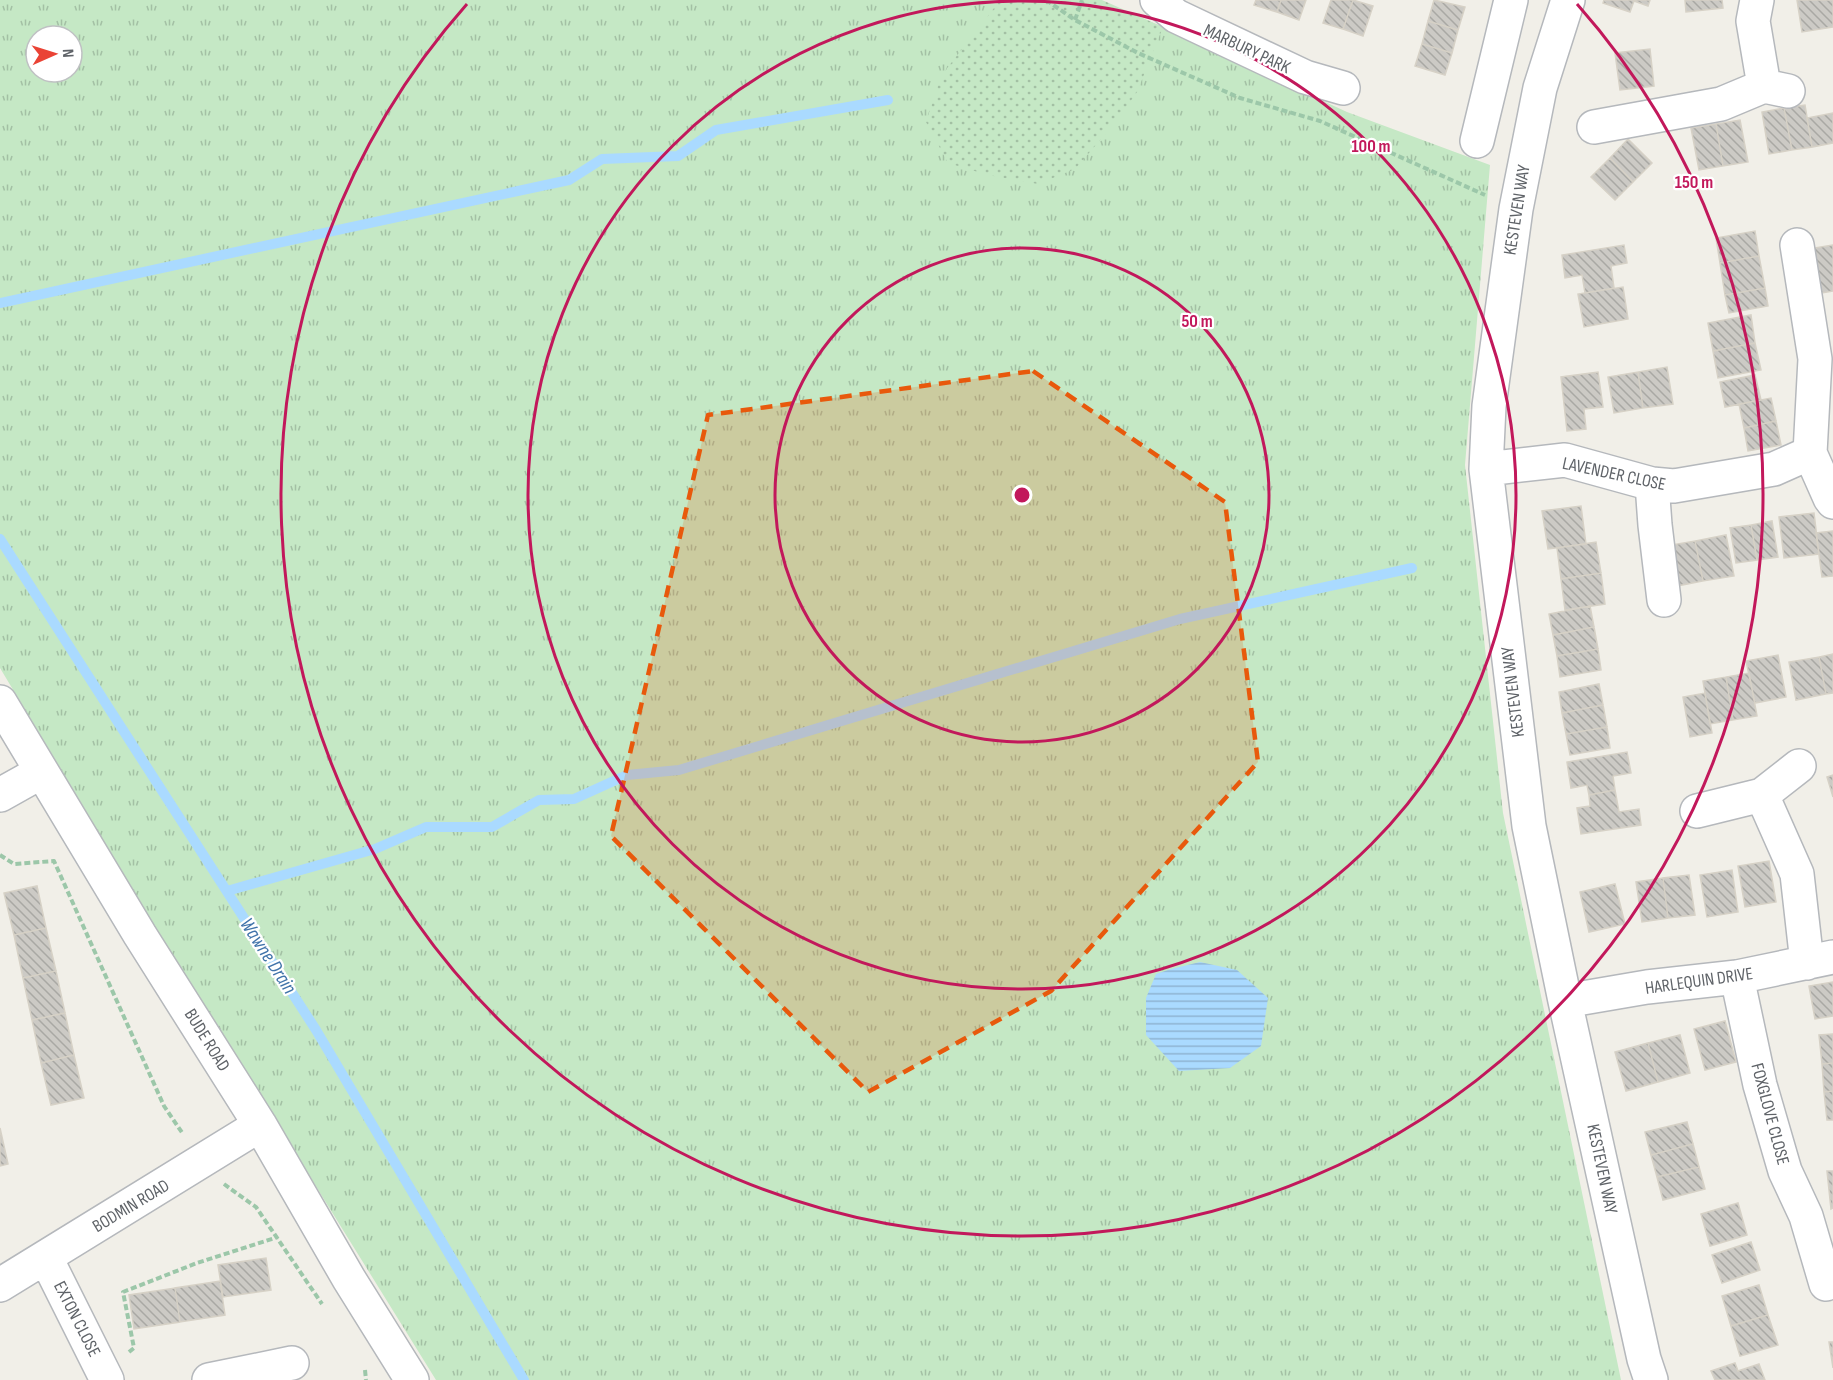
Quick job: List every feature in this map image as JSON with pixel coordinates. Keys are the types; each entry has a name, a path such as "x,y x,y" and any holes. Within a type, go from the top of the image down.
{"street":[{"name":"MARBURY PARK","path":"1157,0 1176,16 1305,76 1342,88"},
{"path":"1477,141 1510,0"},
{"name":"KESTEVEN WAY","path":"1568,0 1540,88 1516,209 1489,406 1486,470 1529,826 1565,1001 1644,1359 1651,1380"},
{"path":"1594,127 1722,104 1776,89 1754,21 1757,0"},
{"path":"1797,245 1824,357 1810,453 1831,500"},
{"name":"LAVENDER CLOSE","path":"1486,470 1565,460 1652,484 1674,486 1774,469 1810,453"},
{"path":"1652,484 1664,600"},
{"name":"BUDE ROAD","path":"0,702 140,935 260,1125 349,1279 412,1380"},
{"path":"1697,811 1761,795 1799,766"},
{"path":"0,795 41,772"},
{"path":"1761,795 1797,874 1820,960"},
{"name":"HARLEQUIN DRIVE","path":"1565,1001 1647,987 1737,977 1820,960"},
{"name":"FOXGLOVE CLOSE","path":"1737,977 1760,1085 1785,1171 1806,1215 1825,1246 1826,1284"},
{"name":"BODMIN ROAD","path":"0,1285 260,1125"},
{"name":"EXTON CLOSE","path":"46,1258 104,1374"},
{"path":"209,1380 292,1363"}],"path":[{"path":"1046,0 1075,20 1138,53 1240,98 1320,121 1516,209"},
{"path":"1075,20 1082,0"},
{"path":"0,855 14,864 54,861 164,1106 202,1162 228,1188 256,1207 328,1312"},
{"path":"104,1374 134,1348 123,1292 197,1263 278,1237"},
{"path":"365,1369 366,1380"}],"highlighted area":[{"path":"1033,371 1225,502 1258,762 1051,991 868,1092 611,836 708,415"}],"green space":[{"path":"0,0 1099,0 1347,112 1490,165 1465,465 1503,813 1621,1380 436,1380 162,938 0,668"},
{"path":"1003,0 1102,0 1163,27 1137,92 1115,123 1075,169 1038,184 988,175 948,163 926,122 941,76 998,3"}],"water":[{"path":"1200,962 1237,970 1268,998 1261,1046 1230,1068 1179,1071 1146,1035 1146,998 1156,974"}],"building":[{"path":"1256,0 1281,0 1277,12 1254,5"},
{"path":"1281,0 1306,0 1299,20 1277,12"},
{"path":"1331,0 1353,0 1343,29 1323,23"},
{"path":"1353,0 1373,6 1363,36 1343,29"},
{"path":"1434,0 1465,7 1458,30 1428,21"},
{"path":"1604,0 1650,0 1648,6 1634,1 1630,12 1603,3"},
{"path":"1685,0 1722,0 1723,8 1686,12"},
{"path":"1797,0 1833,0 1833,27 1802,32"},
{"path":"1428,21 1458,30 1452,53 1422,44"},
{"path":"1422,44 1452,53 1445,75 1415,66"},
{"path":"1650,49 1654,86 1620,90 1615,53"},
{"path":"1805,105 1812,147 1792,150 1784,108"},
{"path":"1784,108 1792,150 1769,154 1762,112"},
{"path":"1833,113 1833,143 1812,147 1807,118"},
{"path":"1740,120 1748,162 1723,166 1716,124"},
{"path":"1716,124 1723,166 1699,170 1691,128"},
{"path":"1628,139 1652,163 1633,182 1610,158"},
{"path":"1610,158 1633,182 1615,200 1591,177"},
{"path":"1755,231 1759,256 1720,263 1716,238"},
{"path":"1624,245 1627,263 1611,266 1614,288 1585,293 1582,275 1565,278 1562,255"},
{"path":"1833,245 1833,291 1822,293 1814,248"},
{"path":"1759,256 1765,288 1725,295 1720,263"},
{"path":"1623,287 1628,319 1584,327 1578,294"},
{"path":"1765,288 1768,306 1729,313 1725,295"},
{"path":"1751,315 1755,343 1713,351 1708,323"},
{"path":"1755,343 1761,370 1718,378 1713,351"},
{"path":"1667,367 1673,404 1643,408 1638,372"},
{"path":"1598,372 1603,407 1584,409 1586,429 1567,431 1561,377"},
{"path":"1638,372 1643,408 1614,413 1608,377"},
{"path":"1755,375 1761,400 1725,407 1720,382"},
{"path":"1771,398 1776,421 1744,428 1739,404"},
{"path":"1776,421 1781,445 1748,451 1744,428"},
{"path":"1581,506 1586,544 1548,549 1542,511"},
{"path":"1814,513 1819,554 1784,558 1779,517"},
{"path":"1772,521 1778,557 1757,560 1751,525"},
{"path":"1751,525 1757,560 1736,563 1730,528"},
{"path":"1833,531 1833,576 1822,577 1816,533"},
{"path":"1726,535 1734,576 1703,581 1695,541"},
{"path":"1695,541 1703,581 1672,587 1665,546"},
{"path":"1596,542 1601,573 1561,579 1557,548"},
{"path":"1601,573 1605,604 1565,610 1561,579"},
{"path":"1590,606 1594,627 1553,635 1549,614"},
{"path":"1594,627 1598,649 1557,656 1553,635"},
{"path":"1598,649 1601,670 1560,677 1557,656"},
{"path":"1833,654 1833,693 1826,694 1819,657"},
{"path":"1778,655 1786,697 1755,703 1746,661"},
{"path":"1819,657 1826,694 1796,700 1789,662"},
{"path":"1749,673 1757,716 1733,720 1726,677"},
{"path":"1726,677 1733,720 1710,724 1703,681"},
{"path":"1599,684 1603,705 1562,713 1559,692"},
{"path":"1705,693 1712,733 1690,737 1683,697"},
{"path":"1603,705 1607,727 1566,734 1562,713"},
{"path":"1607,727 1610,748 1570,755 1566,734"},
{"path":"1627,752 1631,773 1613,776 1615,790 1589,795 1587,785 1571,788 1567,762"},
{"path":"1833,775 1833,797 1827,777"},
{"path":"1615,790 1619,812 1639,809 1641,825 1581,834 1577,808 1590,806 1589,795"},
{"path":"1769,861 1776,902 1745,907 1738,866"},
{"path":"1732,870 1738,912 1707,917 1700,875"},
{"path":"1689,875 1695,915 1668,918 1663,878"},
{"path":"1663,878 1668,918 1642,922 1636,882"},
{"path":"1615,884 1625,924 1589,932 1580,892"},
{"path":"37,886 46,928 14,935 4,893"},
{"path":"46,928 56,971 23,978 14,935"},
{"path":"56,971 65,1013 32,1020 23,978"},
{"path":"1833,982 1833,1016 1815,1019 1809,986"},
{"path":"65,1013 74,1055 41,1063 32,1020"},
{"path":"1725,1021 1736,1062 1705,1070 1694,1029"},
{"path":"1833,1034 1833,1063 1822,1064 1819,1035"},
{"path":"1680,1035 1690,1073 1658,1082 1648,1043"},
{"path":"1648,1043 1658,1082 1626,1091 1615,1052"},
{"path":"74,1055 84,1098 51,1105 41,1063"},
{"path":"1833,1063 1833,1091 1824,1092 1822,1064"},
{"path":"1833,1091 1833,1120 1827,1120 1824,1092"},
{"path":"1687,1122 1693,1144 1651,1155 1645,1132"},
{"path":"0,1128 8,1164 0,1166"},
{"path":"1693,1144 1699,1167 1657,1177 1651,1155"},
{"path":"1699,1167 1705,1189 1663,1200 1657,1177"},
{"path":"1827,1171 1833,1171 1833,1208 1831,1209"},
{"path":"1738,1203 1747,1235 1710,1246 1701,1214"},
{"path":"1751,1242 1760,1270 1722,1283 1712,1255"},
{"path":"266,1258 271,1290 223,1297 218,1265"},
{"path":"220,1281 225,1315 180,1322 175,1288"},
{"path":"1759,1285 1768,1315 1731,1326 1722,1296"},
{"path":"175,1288 180,1322 134,1329 129,1295"},
{"path":"1768,1315 1778,1345 1740,1356 1731,1326"},
{"path":"1829,1342 1833,1342 1833,1368"},
{"path":"1735,1363 1738,1371 1759,1364 1765,1380 1715,1380 1711,1371"}],"waterway":[{"path":"0,303 569,180 602,159 678,156 716,130 888,100"},
{"name":"Wawne Drain","path":"0,539 316,1030 524,1380"},
{"path":"227,891 375,849 426,827 492,827 539,800 574,799 627,775 679,770 1180,619 1412,568"}]}
